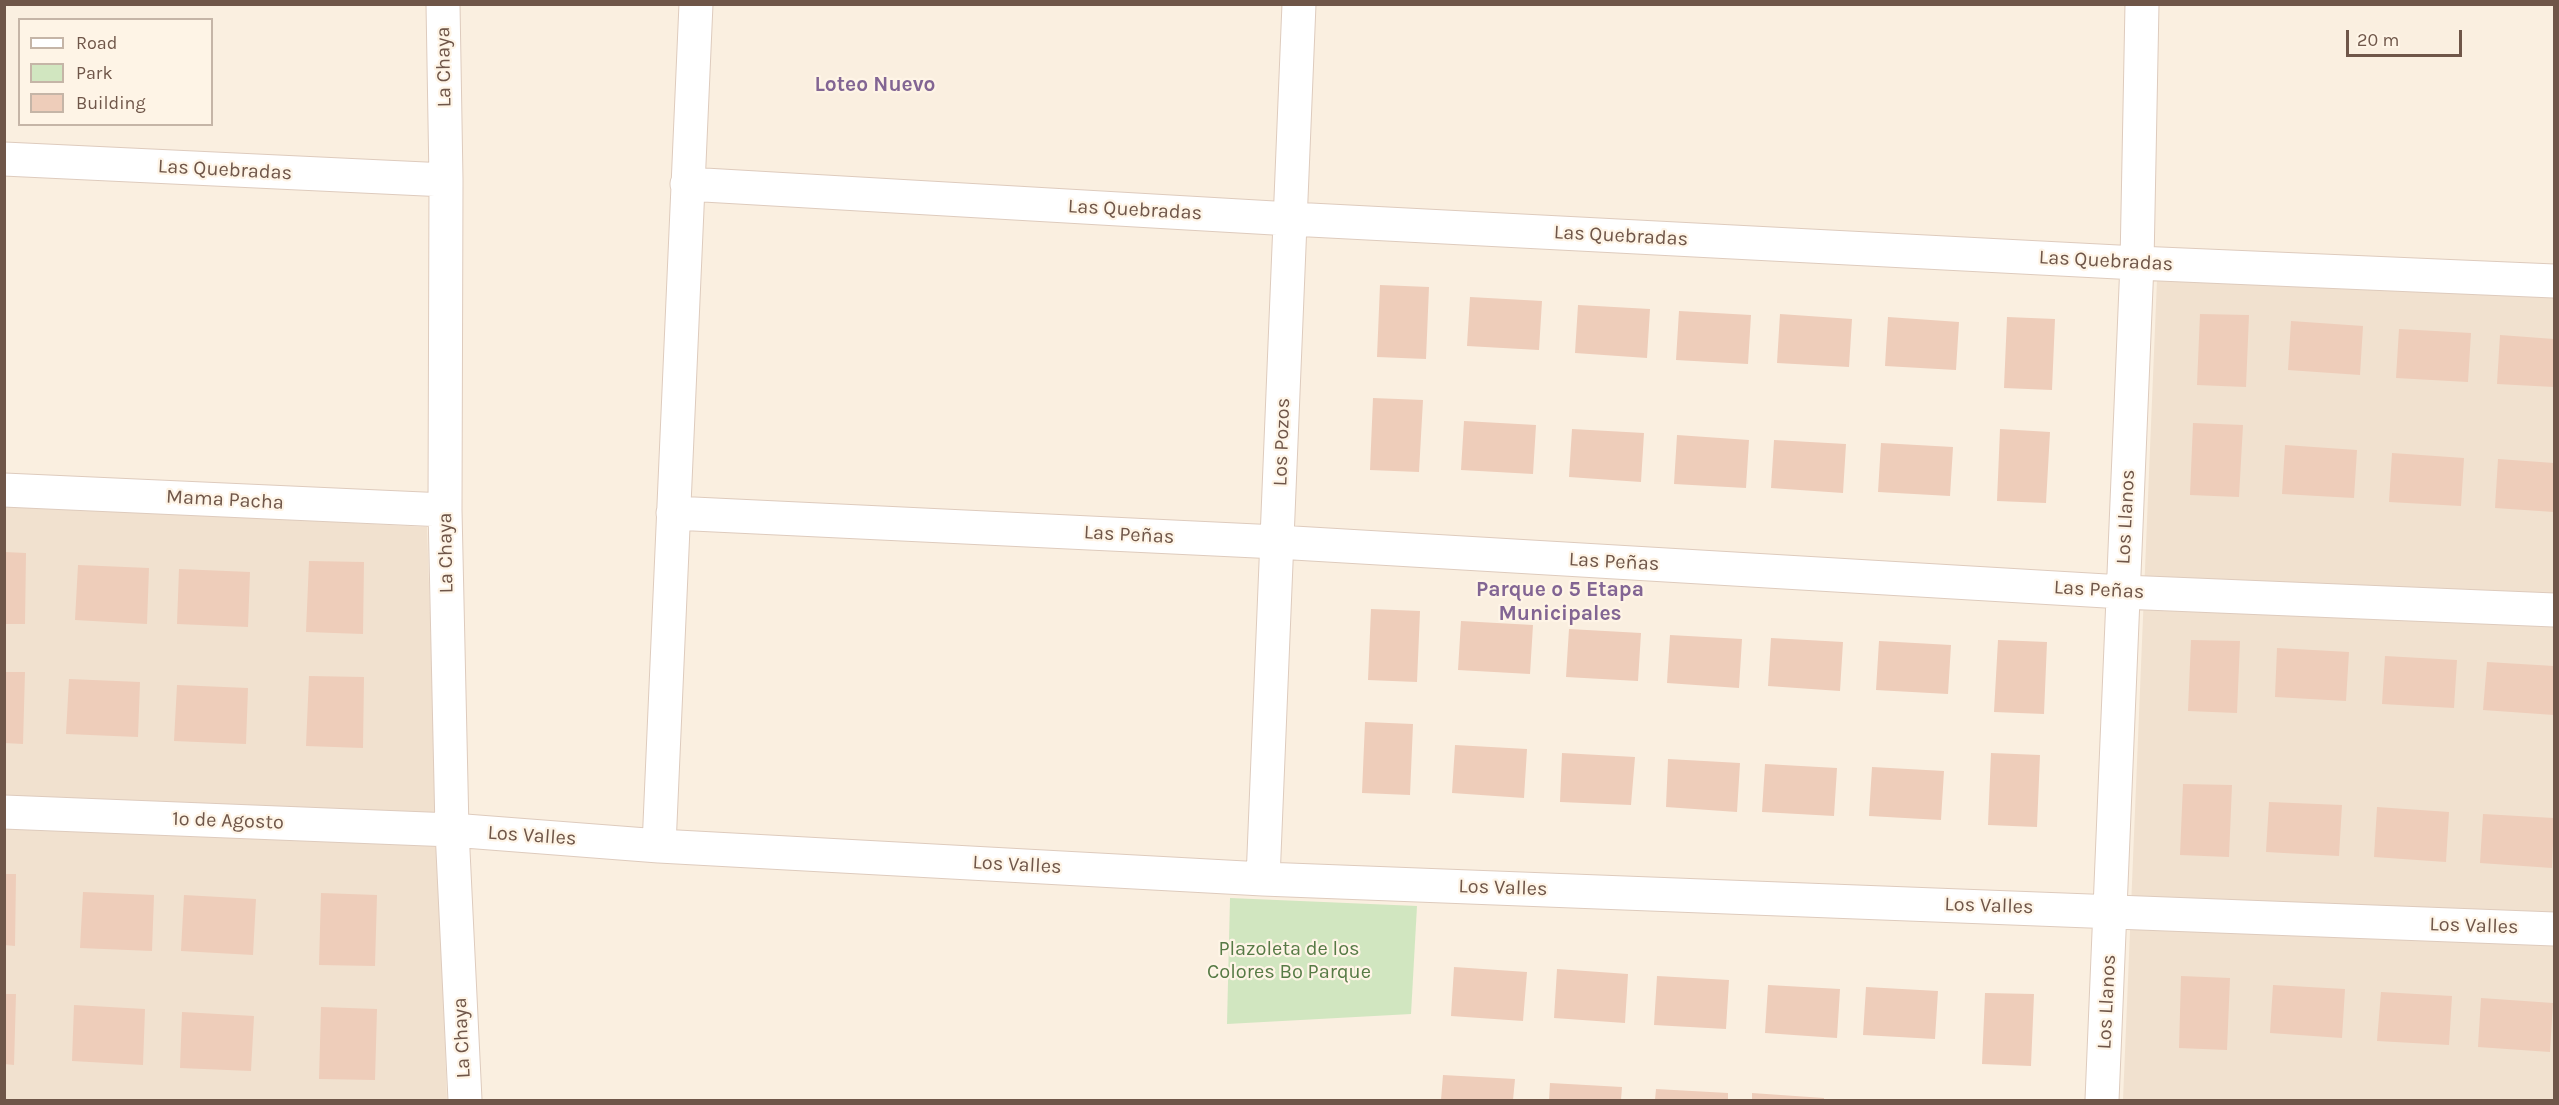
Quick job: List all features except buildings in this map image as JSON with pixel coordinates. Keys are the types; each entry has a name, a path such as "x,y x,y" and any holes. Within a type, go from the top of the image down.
{"street":[{"name":"La Chaya","path":"443,4 446,180 445,510 452,830 465,1101"},
{"path":"659,846 696,4"},
{"name":"Los Pozos","path":"1263,879 1299,4"},
{"name":"Los Llanos","path":"2102,1101 2137,263 2142,4"},
{"name":"Las Quebradas","path":"4,159 446,180"},
{"name":"Las Quebradas","path":"687,184 1291,219 2137,263 2554,281"},
{"name":"Mama Pacha","path":"4,490 445,510"},
{"name":"Las Peñas","path":"673,513 1277,542 2123,592 2554,610"},
{"name":"1º de Agosto","path":"4,812 452,830"},
{"name":"Los Valles","path":"452,830 659,846 1263,879 2111,910 2554,929"}],"shaded area":[{"path":"2157,280 2554,295 2554,1100 2123,1100"},
{"path":"4,504 427,527 447,1100 5,1100"}],"green space":[{"name":"Plazoleta de los Colores Bº Parque","path":"1230,898 1417,906 1411,1014 1227,1024"}],"district":[{"name":"Loteo Nuevo","path":"875,85"},
{"name":"Parque o 5 Etapa Municipales","path":"1560,602"}]}
